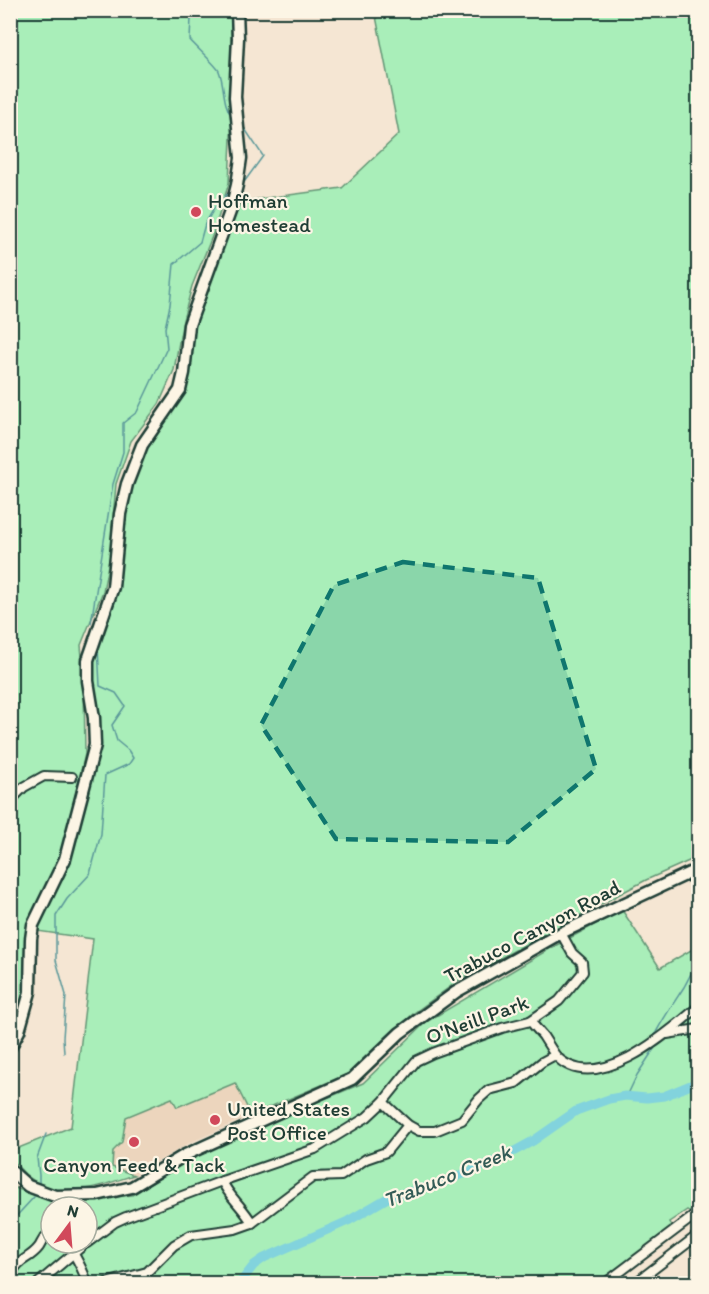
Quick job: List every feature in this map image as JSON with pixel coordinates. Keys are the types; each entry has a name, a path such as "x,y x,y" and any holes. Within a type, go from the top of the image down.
{"main road":[{"path":"10,1048 19,1031 30,992 33,925 65,859 95,745 88,660 113,587 120,514 127,484 142,445 180,390 189,325 231,209 237,185 240,158 235,97 237,10"},
{"name":"Trabuco Canyon Road","path":"10,1170 28,1186 55,1196 97,1195 132,1187 185,1155 352,1079 400,1033 456,992 561,933 699,869"}],"street":[{"path":"10,801 24,788 44,776 72,777"},
{"name":"O'Neill Park","path":"99,1234 115,1222 222,1181 315,1149 367,1117 383,1102 416,1061 502,1028 530,1022 560,1001 583,972 582,962 572,953 561,933"},
{"path":"530,1022 560,1061 570,1066 601,1068 618,1063 653,1044 699,1007"},
{"path":"666,1034 699,1029"},
{"path":"383,1102 408,1125 419,1131 435,1131 462,1120 489,1090 516,1083 542,1062 555,1055"},
{"path":"102,1284 147,1272 174,1245 185,1238 252,1223 313,1177 341,1176 366,1158 386,1152 408,1125"},
{"path":"222,1181 226,1191 240,1204 252,1223"},
{"path":"604,1284 699,1213"},
{"path":"634,1284 699,1235"},
{"path":"15,1284 12,1273 17,1263 29,1257 39,1246"},
{"name":"O'Neill Park","path":"37,1284 73,1255"},
{"path":"74,1255 75,1260 85,1273 87,1284"}],"highlighted area":[{"path":"403,562 538,578 596,769 508,842 336,839 261,725 334,585"}],"shaded area":[{"path":"236,1083 251,1115 188,1144 134,1175 112,1168 113,1151 122,1142 126,1117 172,1098 178,1106"}],"green space":[{"path":"11,11 231,11 232,115 229,183 213,234 192,286 174,370 159,404 131,441 116,484 110,555 103,591 81,645 85,754 60,860 35,910 27,989 11,1038"},
{"path":"375,11 698,11 698,857 646,880 461,979 414,1013 350,1073 251,1115 235,1083 177,1107 172,1098 126,1117 122,1142 113,1151 112,1167 134,1175 92,1188 64,1190 51,1188 25,1174 17,1166 11,1151 71,1127 93,939 37,931 50,897 69,864 99,749 100,719 93,663 119,581 123,527 137,465 174,405 195,319 235,202 342,188 399,134"},
{"path":"622,910 660,968 698,946 698,1209 692,1215 687,1210 669,1222 672,1228 600,1283 11,1283 10,1181 15,1188 39,1197 39,1255 99,1255 99,1198 132,1195 191,1159 283,1116 363,1083 426,1022 551,948"}],"waterway":[{"path":"195,10 191,18 190,40 219,71 227,106 232,117"},
{"path":"242,185 263,156 243,126"},
{"path":"91,623 113,484 123,452 123,423 137,412 167,348 165,328 174,264 200,242 205,224 215,207 231,190"},
{"path":"64,1053 66,995 56,960 56,916 67,899 90,874 101,834 105,775 129,764 133,758 128,750 117,741 112,725 125,706 116,693 100,686 98,647"},
{"path":"653,1038 698,962"},
{"path":"625,1096 654,1049 654,1045"},
{"name":"Trabuco Creek","path":"239,1284 254,1265 264,1258 348,1221 391,1196 436,1185 498,1160 533,1141 576,1111 609,1099 625,1096 647,1098 664,1096 698,1082"},
{"path":"39,1185 37,1158 46,1134"},
{"path":"10,1223 34,1197"}],"place":[{"name":"Hoffman Homestead","path":"196,212"},
{"name":"United States Post Office","path":"215,1120"},
{"name":"Canyon Feed & Tack","path":"134,1142"}]}
